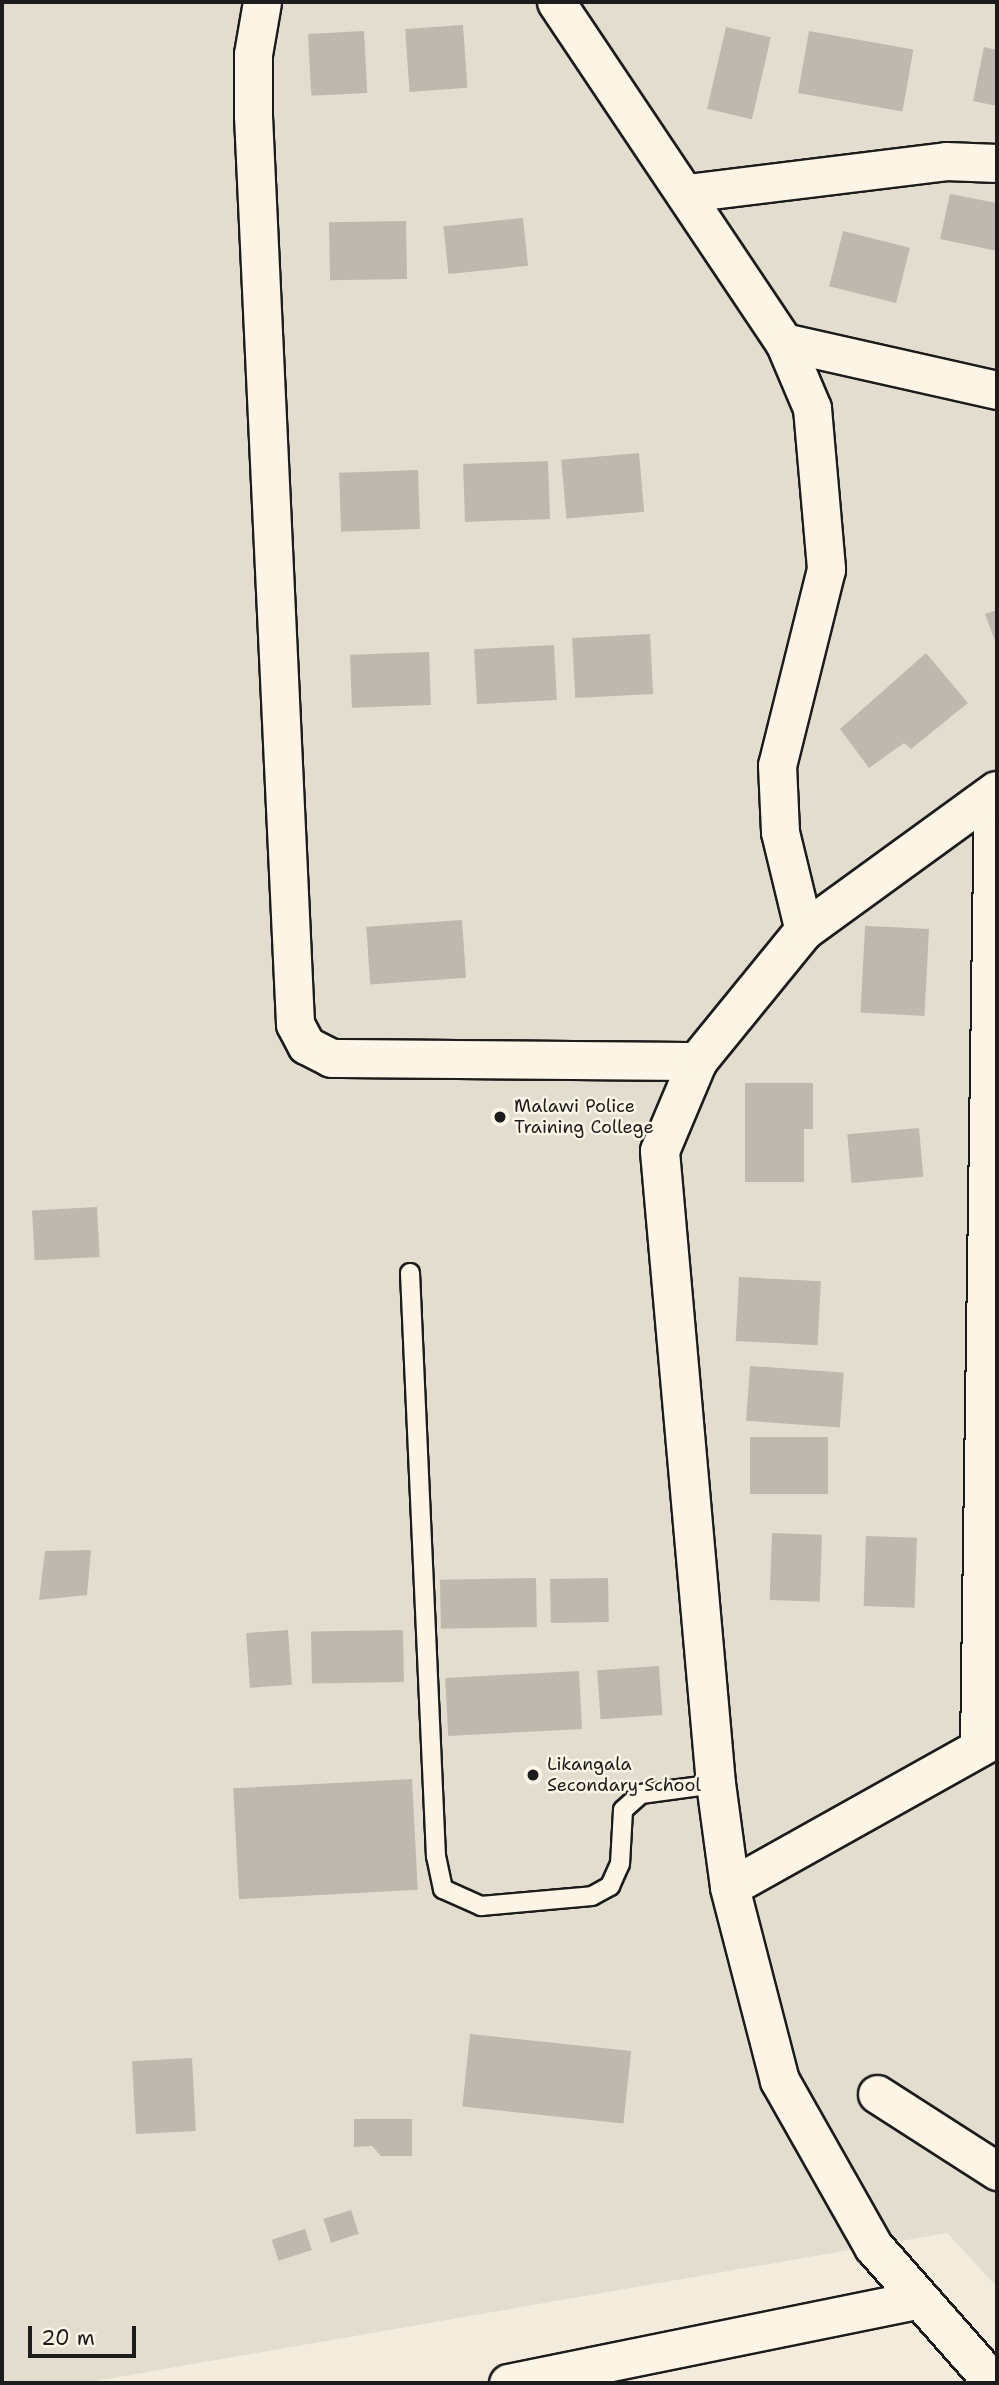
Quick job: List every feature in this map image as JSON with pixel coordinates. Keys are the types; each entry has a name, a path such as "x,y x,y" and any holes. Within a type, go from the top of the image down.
{"street":[{"path":"262,2 253,54 253,116 295,1024 306,1045 331,1058 698,1061"},
{"path":"556,2 687,193 783,342 811,408 825,569 777,765 780,832 804,931"},
{"path":"687,193 946,161 997,163"},
{"path":"783,342 997,390"},
{"path":"994,2383 874,2247 780,2081 730,1886 716,1784 660,1151 698,1061 804,931 995,792"},
{"path":"730,1886 988,1742 995,792"},
{"path":"877,2094 997,2171"},
{"path":"508,2383 920,2299"}],"lane":[{"path":"410,1273 436,1857 443,1889 481,1906 592,1896 610,1886 620,1864 623,1810 641,1794 716,1784"}],"shaded area":[{"name":"Malawi Police Training College","path":"2,2 997,2 997,2287 947,2233 84,2383 2,2383"}],"building":[{"path":"463,25 467,88 410,92 405,29"},
{"path":"726,27 771,37 752,119 707,109"},
{"path":"364,31 367,93 311,96 308,34"},
{"path":"809,31 913,49 902,111 798,93"},
{"path":"984,47 997,50 997,106 973,101"},
{"path":"950,194 997,203 997,251 940,239"},
{"path":"523,218 528,266 448,274 443,226"},
{"path":"406,221 407,279 330,280 329,222"},
{"path":"843,231 910,248 896,303 829,286"},
{"path":"639,453 644,512 566,519 561,460"},
{"path":"548,461 550,519 465,522 463,464"},
{"path":"418,470 420,529 341,532 339,473"},
{"path":"997,610 997,646 985,614"},
{"path":"650,634 653,694 575,698 572,638"},
{"path":"554,645 557,700 477,704 474,649"},
{"path":"429,652 431,705 352,708 350,655"},
{"path":"926,653 968,703 911,749 904,743 869,768 840,729"},
{"path":"462,920 466,978 370,985 366,927"},
{"path":"865,926 929,929 924,1016 861,1013"},
{"path":"745,1083 813,1083 813,1129 804,1129 804,1182 745,1182"},
{"path":"919,1128 923,1177 852,1183 847,1134"},
{"path":"97,1207 100,1257 35,1260 32,1210"},
{"path":"739,1277 821,1281 818,1345 736,1341"},
{"path":"750,1366 844,1373 840,1427 746,1421"},
{"path":"750,1437 828,1437 828,1494 750,1494"},
{"path":"772,1533 822,1535 820,1602 770,1600"},
{"path":"866,1536 917,1538 915,1608 864,1606"},
{"path":"91,1550 87,1595 39,1600 45,1551"},
{"path":"536,1578 537,1627 441,1629 440,1580"},
{"path":"608,1578 609,1622 551,1623 550,1579"},
{"path":"288,1630 292,1685 250,1688 246,1633"},
{"path":"403,1630 404,1682 312,1684 311,1632"},
{"path":"659,1666 662,1715 601,1719 597,1670"},
{"path":"579,1671 582,1729 448,1736 445,1678"},
{"path":"412,1779 418,1890 239,1899 233,1788"},
{"path":"470,2034 631,2051 623,2124 462,2107"},
{"path":"192,2058 196,2131 136,2134 132,2061"},
{"path":"354,2119 412,2119 412,2156 381,2156 372,2146 354,2147"},
{"path":"351,2210 359,2234 331,2243 323,2219"},
{"path":"305,2229 312,2250 279,2261 272,2240"}],"place":[{"name":"Malawi Police Training College","path":"500,1117"},
{"name":"Likangala Secondary School","path":"533,1775"}]}
